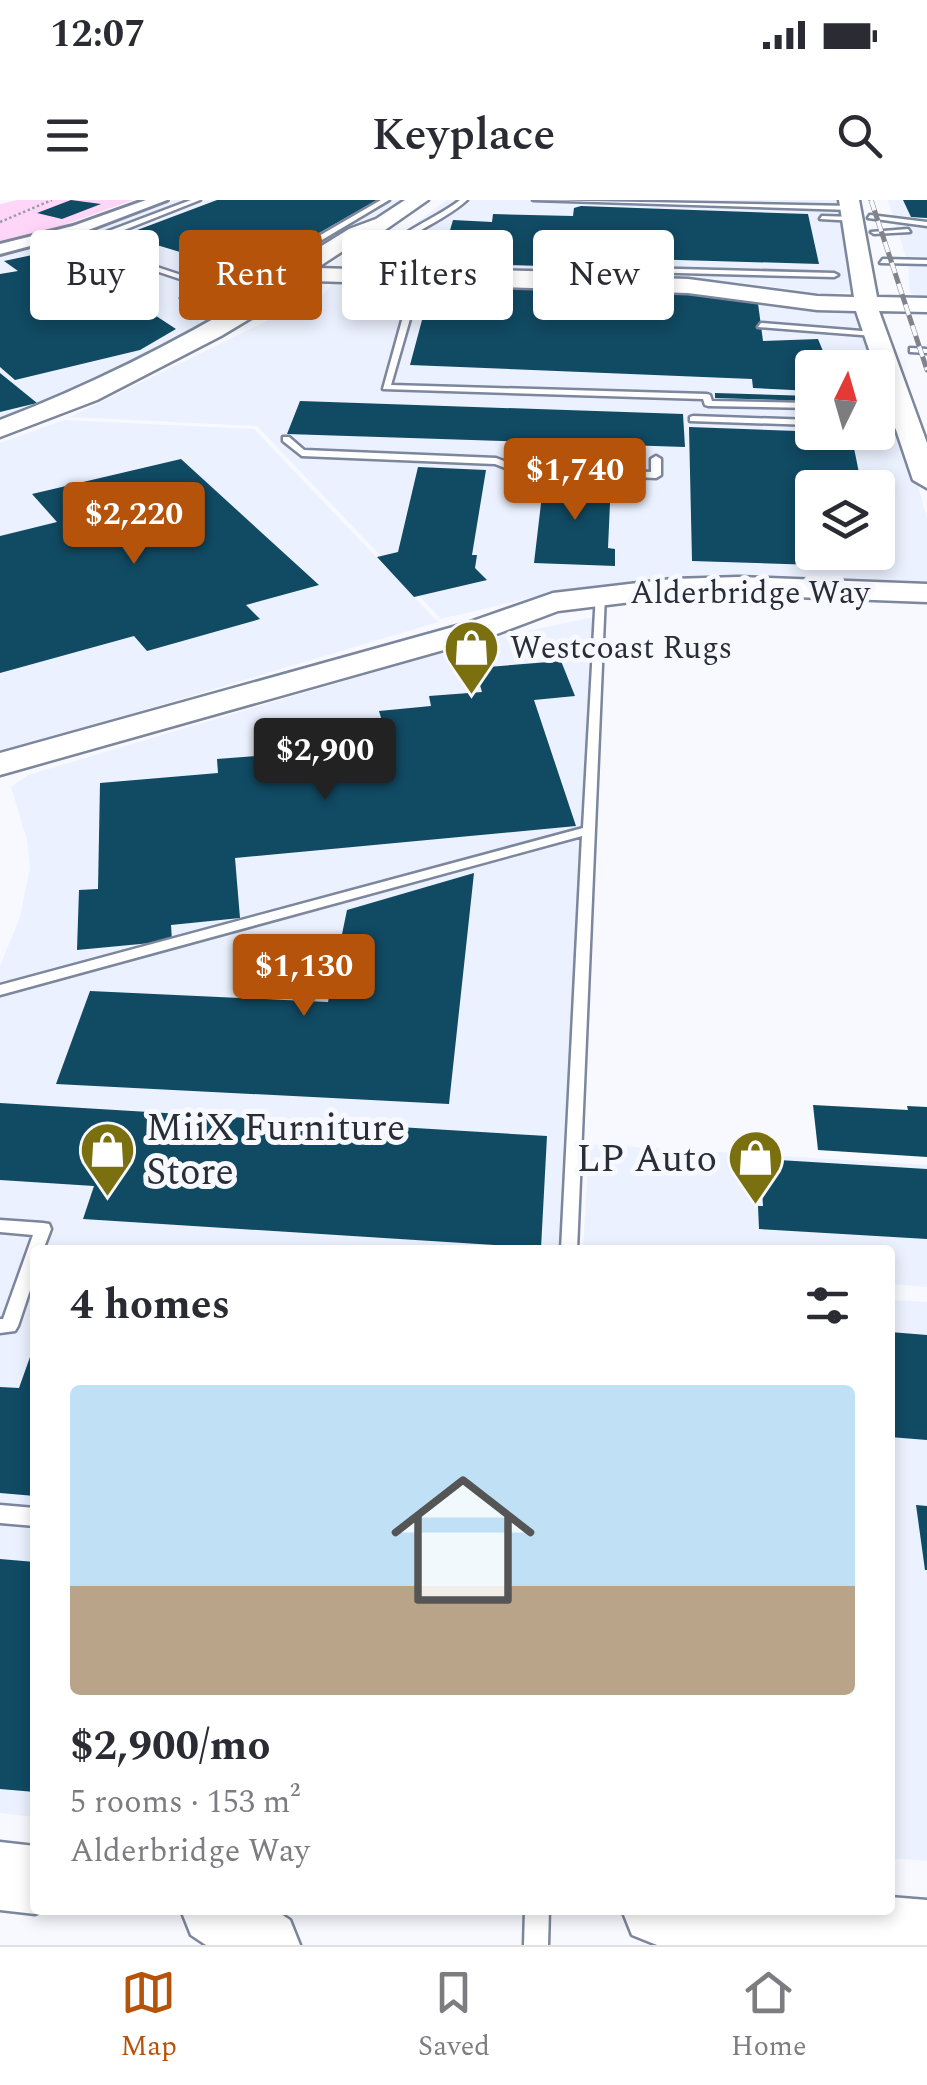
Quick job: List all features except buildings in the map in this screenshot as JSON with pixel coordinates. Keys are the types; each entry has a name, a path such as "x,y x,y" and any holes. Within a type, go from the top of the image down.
{"street":[{"path":"78,230 160,200"},
{"path":"322,267 418,200"},
{"path":"861,213 884,260 920,358"},
{"path":"861,213 867,304 874,334 897,414 927,480"},
{"path":"88,394 356,233 380,224"},
{"path":"0,249 30,242"},
{"path":"513,282 604,286 688,279 817,303 927,304"},
{"path":"150,360 230,320"},
{"path":"0,428 138,376 242,320"},
{"name":"Alderbridge Way","path":"0,764 517,617 672,588 809,582 927,593"},
{"name":"Alderbridge Way","path":"600,602 728,601 927,608"},
{"path":"0,1876 30,1879"},
{"path":"223,1915 265,1945"},
{"path":"711,1915 927,1935"}],"lane":[{"path":"119,230 197,200"},
{"path":"322,237 386,200"},
{"path":"410,230 449,214 464,200"},
{"path":"536,200 861,213 927,224"},
{"path":"822,218 861,213 927,232"},
{"path":"884,260 927,262"},
{"path":"513,274 607,275 642,270 688,279 834,276"},
{"path":"406,320 386,387 707,397 708,403 795,406"},
{"path":"761,326 874,334"},
{"path":"398,348 414,348"},
{"path":"599,394 600,374"},
{"path":"693,418 795,422"},
{"path":"286,439 302,454 496,461 516,469 656,475 656,459"},
{"path":"346,455 350,442"},
{"path":"394,457 397,444"},
{"path":"448,459 451,446"},
{"path":"496,461 498,448"},
{"path":"569,1245 600,602"},
{"path":"0,990 589,830"},
{"path":"0,1226 42,1229 37,1245"},
{"path":"0,1326 9,1326 30,1276"},
{"path":"0,1514 30,1517"},
{"path":"536,1945 538,1915"}],"path":[{"path":"0,219 52,200"}],"shaded area":[{"path":"17,200 133,200 50,230 30,230 30,237 0,244 0,204"},
{"path":"174,200 405,200 356,230 342,230 342,239 322,251 322,230 179,230 179,320 210,320 68,395 0,418 0,255 30,248 30,320 159,320 159,230 94,230"},
{"path":"447,200 837,200 854,284 848,292 824,294 736,282 674,280 674,230 533,230 533,277 513,276 513,230 406,230"},
{"path":"888,200 927,200 927,298 910,293 908,264"},
{"path":"342,273 342,320 513,320 513,281 533,282 533,320 674,320 674,289 748,293 854,311 869,350 795,350 795,450 895,450 895,405 927,519 927,584 741,579 633,583 542,595 441,619 257,426 70,417 269,320 322,320 322,294"},
{"path":"64,420 254,429 438,622 0,753 0,443"},
{"path":"599,616 569,1245 30,1245 30,1816 0,1813 0,966 20,917 30,867 27,840 11,787 28,775 478,641"},
{"name":"LP Auto","path":"589,1144 927,1165 927,1287 895,1284 895,1245 583,1245"},
{"path":"895,1300 927,1302 927,1861 895,1858"}],"railway":[{"path":"871,200 927,370"}],"place":[{"name":"Westcoast Rugs","path":"471,696"},
{"name":"MiiX Furniture Store","path":"107,1198"},
{"name":"LP Auto","path":"756,1207"}]}
